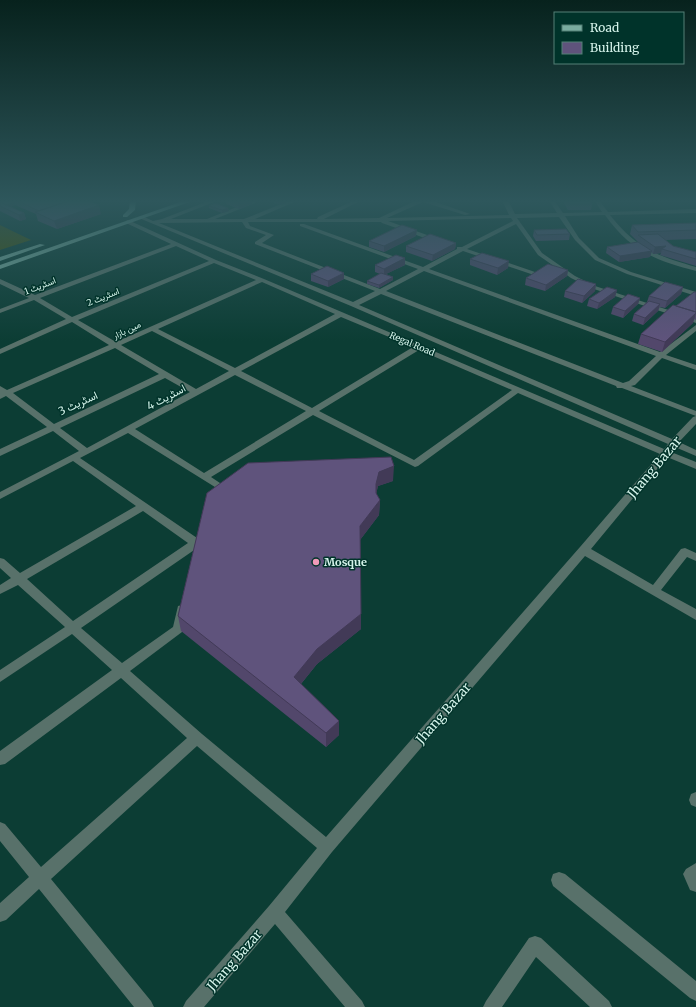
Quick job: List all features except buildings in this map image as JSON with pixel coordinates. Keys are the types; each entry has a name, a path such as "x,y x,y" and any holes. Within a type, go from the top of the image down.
{"main road":[{"path":"0,259 36,247"},
{"path":"0,267 53,247"}],"street":[{"name":"اسٹریٹ 1","path":"0,311 167,247"},
{"name":"Regal Road","path":"182,247 517,390 670,448 696,453"},
{"name":"Regal Road","path":"213,247 353,305 670,448 696,466"},
{"path":"267,247 620,386 696,414"},
{"path":"363,247 696,368"},
{"path":"456,247 533,273"},
{"path":"353,305 467,247"},
{"path":"535,247 540,254 573,277 593,288 696,320"},
{"path":"585,247 597,259 629,273 696,294"},
{"path":"639,247 659,259 696,269"},
{"name":"اسٹریٹ 2","path":"0,352 71,320 214,261"},
{"name":"مین بازار","path":"2,392 117,346 262,280"},
{"path":"0,281 35,298 197,393"},
{"name":"اسٹریٹ 4","path":"0,496 197,393 341,314"},
{"path":"620,386 632,383 661,355 696,327"},
{"path":"153,329 237,370 312,411 415,464 517,390"},
{"path":"204,477 419,347"},
{"name":"اسٹریٹ 3","path":"0,453 166,374"},
{"path":"2,392 86,452"},
{"name":"Jhang Bazar","path":"192,1007 275,912 327,848 670,448 696,420"},
{"path":"128,429 223,489"},
{"path":"73,457 196,543"},
{"path":"0,590 143,506"},
{"path":"193,557 196,543"},
{"path":"0,678 196,543"},
{"path":"584,550 696,615"},
{"path":"654,591 685,552 696,557"},
{"path":"0,562 18,580 197,738 327,848"},
{"path":"0,759 178,629 184,600"},
{"path":"0,914 197,738"},
{"path":"0,829 145,1007"},
{"path":"696,871 691,874 696,884"},
{"path":"559,880 696,992"},
{"path":"275,912 356,1007"},
{"path":"492,1007 535,944 603,1007"}],"green space":[{"path":"0,247 9,247 0,250"}],"place":[{"name":"Mosque","path":"316,562"}]}
